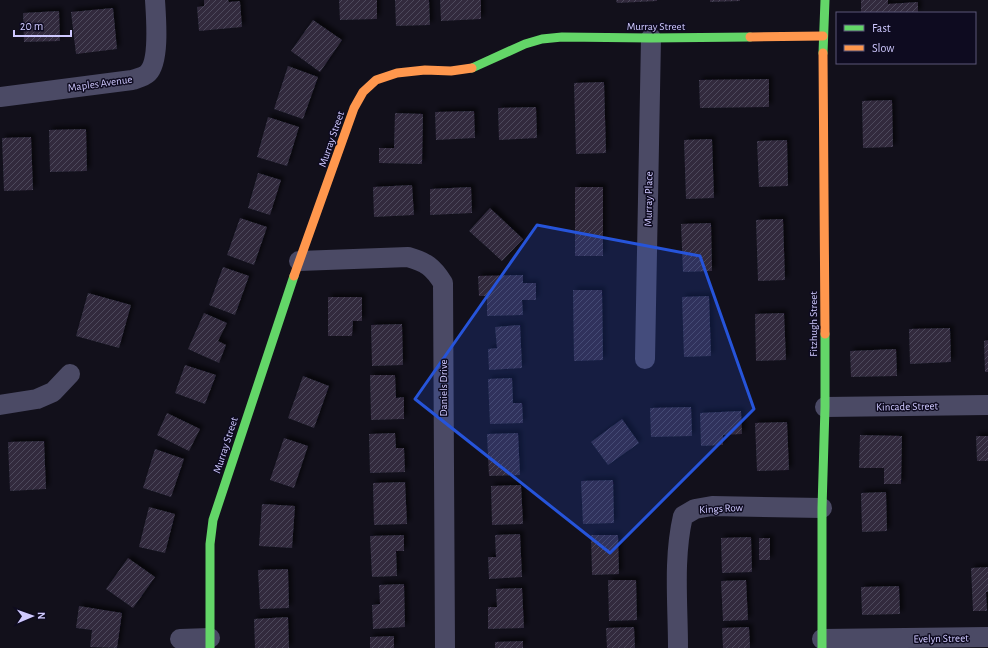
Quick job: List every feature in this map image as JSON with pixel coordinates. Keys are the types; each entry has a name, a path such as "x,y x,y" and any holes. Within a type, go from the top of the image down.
{"street":[{"name":"Maples Avenue","path":"0,97 132,80 143,77 149,72 154,64 156,54 156,0"},
{"name":"Fitzhugh Street","path":"822,644 822,508 825,407 823,36 825,0"},
{"name":"Murray Street","path":"210,643 210,544 213,520 299,261 354,108 363,92 376,80 397,73 425,70 451,71 473,68 526,44 542,39 562,36 651,38 823,36"},
{"name":"Murray Place","path":"645,359 651,38"},
{"name":"Daniels Drive","path":"299,261 408,257 421,260 435,270 443,283 444,648"},
{"path":"0,406 37,399 53,392 70,374"},
{"name":"Kincade Street","path":"825,407 988,405"},
{"name":"Kings Row","path":"678,648 677,553 678,536 683,516 695,509 712,506 822,508"},
{"name":"Evelyn Street","path":"822,644 988,637"},
{"path":"180,639 210,643"}],"highlighted area":[{"path":"537,225 700,256 754,409 610,553 415,399"}],"building":[{"path":"204,0 228,0 229,2 240,1 242,27 199,31 197,7 204,6"},
{"path":"339,0 377,0 377,19 340,20"},
{"path":"395,0 429,0 430,25 396,26"},
{"path":"440,0 481,0 481,19 441,21"},
{"path":"616,0 657,0 657,1 617,3"},
{"path":"710,0 740,0 740,1 710,2"},
{"path":"861,0 888,0 888,4 918,2 918,12 861,12"},
{"path":"113,8 117,49 76,54 71,12"},
{"path":"59,11 60,41 24,42 23,13"},
{"path":"313,20 342,40 320,72 291,51"},
{"path":"288,66 318,77 303,119 274,109"},
{"path":"769,79 769,107 700,108 699,80"},
{"path":"604,82 606,153 576,154 574,83"},
{"path":"892,100 893,147 863,148 862,101"},
{"path":"536,107 537,138 499,140 498,108"},
{"path":"474,111 475,138 436,140 435,112"},
{"path":"395,113 423,114 422,164 379,163 379,148 394,148"},
{"path":"268,117 299,127 287,166 257,157"},
{"path":"86,129 87,171 50,172 49,130"},
{"path":"31,137 33,190 4,191 2,138"},
{"path":"712,139 714,198 686,199 684,140"},
{"path":"787,140 788,186 759,187 757,141"},
{"path":"258,173 281,180 270,215 248,208"},
{"path":"412,185 414,215 374,217 373,187"},
{"path":"471,187 472,213 430,215 430,189"},
{"path":"575,187 603,187 603,256 575,256"},
{"path":"490,208 523,239 502,261 469,231"},
{"path":"240,218 267,227 254,265 227,255"},
{"path":"783,219 785,280 758,281 756,220"},
{"path":"711,223 712,271 683,272 681,224"},
{"path":"223,267 249,276 235,315 209,305"},
{"path":"523,275 523,283 536,283 536,300 522,300 523,315 487,316 487,296 479,296 478,276"},
{"path":"573,290 602,290 603,360 574,361"},
{"path":"88,293 131,305 119,348 76,336"},
{"path":"709,296 711,356 684,357 682,297"},
{"path":"328,297 362,297 362,321 353,321 352,336 328,336"},
{"path":"204,313 227,323 218,341 226,345 219,363 188,349"},
{"path":"784,313 786,360 756,361 755,314"},
{"path":"402,324 403,365 372,366 371,325"},
{"path":"520,325 522,368 489,370 488,349 497,348 495,327"},
{"path":"950,328 951,362 910,364 909,329"},
{"path":"988,340 988,372 985,372 984,341"},
{"path":"896,349 897,376 851,377 850,351"},
{"path":"185,365 216,375 205,404 175,393"},
{"path":"370,375 395,375 396,398 404,397 404,419 371,420"},
{"path":"303,376 329,386 314,428 288,418"},
{"path":"512,378 513,403 522,403 523,423 490,424 488,379"},
{"path":"691,407 692,436 651,437 650,408"},
{"path":"741,411 742,434 723,435 723,445 701,446 700,413"},
{"path":"167,413 200,429 189,451 157,435"},
{"path":"622,419 639,443 608,465 591,442"},
{"path":"787,422 789,470 757,471 755,423"},
{"path":"395,433 396,448 404,448 405,472 370,473 369,434"},
{"path":"518,433 520,475 489,476 487,434"},
{"path":"860,435 902,436 901,484 884,484 884,468 859,468"},
{"path":"976,436 988,436 988,461 977,461"},
{"path":"284,438 308,446 294,488 270,480"},
{"path":"44,441 46,489 10,491 8,442"},
{"path":"155,449 184,459 171,497 143,488"},
{"path":"613,480 614,523 583,524 581,481"},
{"path":"405,482 407,524 374,525 373,483"},
{"path":"521,485 523,524 492,525 491,486"},
{"path":"886,492 887,531 862,532 861,493"},
{"path":"262,504 295,506 292,548 259,546"},
{"path":"149,507 175,514 165,553 139,547"},
{"path":"520,534 522,577 489,579 488,557 496,557 495,535"},
{"path":"404,535 404,551 396,551 397,576 372,577 370,536"},
{"path":"591,535 618,535 619,574 592,575"},
{"path":"751,537 752,572 722,573 721,538"},
{"path":"759,538 770,538 770,560 759,560"},
{"path":"128,558 155,577 133,608 106,589"},
{"path":"988,567 988,592 986,592 987,611 973,611 971,568"},
{"path":"288,569 289,608 260,609 258,570"},
{"path":"608,580 636,580 637,620 609,621"},
{"path":"746,580 748,620 723,621 721,581"},
{"path":"404,584 405,627 373,629 372,605 380,604 379,585"},
{"path":"899,586 900,614 862,615 861,587"},
{"path":"522,588 524,628 488,629 488,607 497,607 496,589"},
{"path":"79,606 122,613 117,648 90,647 92,630 76,628"},
{"path":"288,617 289,648 255,648 254,619"},
{"path":"634,627 635,648 607,648 606,628"},
{"path":"749,627 750,648 723,648 722,628"},
{"path":"394,636 394,648 370,648 370,637"},
{"path":"523,641 523,648 495,648 495,642"}],"traffic: fast":[{"path":"823,53 825,0"},
{"path":"472,68 525,44 542,39 562,37 750,37"},
{"path":"210,648 210,544 213,520 294,276"},
{"path":"822,648 822,508 825,407 825,334"}],"traffic: slow":[{"path":"750,37 823,36"},
{"path":"823,53 825,334"},
{"path":"294,276 354,108 363,92 376,80 397,73 425,70 451,71 472,68"}]}
